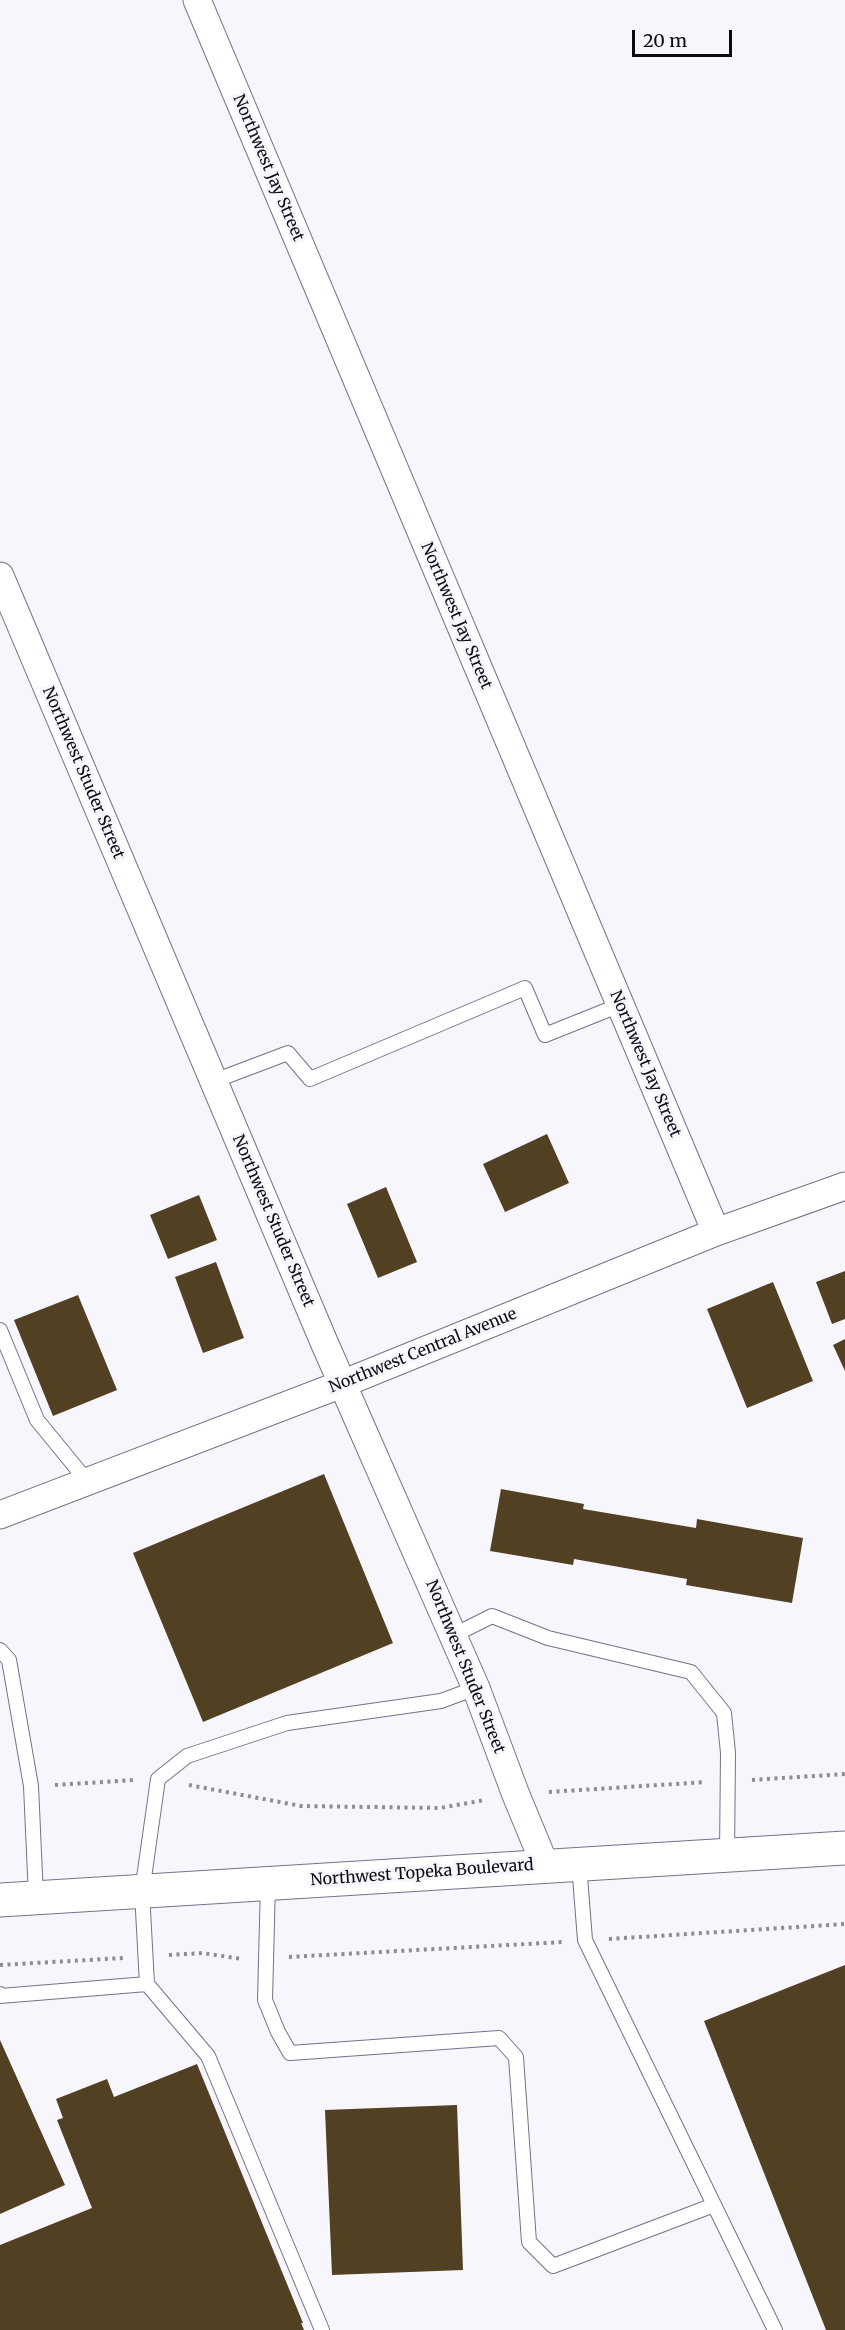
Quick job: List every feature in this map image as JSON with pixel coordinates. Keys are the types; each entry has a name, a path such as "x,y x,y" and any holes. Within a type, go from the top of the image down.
{"main road":[{"name":"Northwest Topeka Boulevard","path":"0,1900 845,1848"}],"street":[{"name":"Northwest Jay Street","path":"197,0 716,1232"},
{"name":"Northwest Studer Street","path":"0,576 342,1384 454,1635 545,1865"},
{"name":"Northwest Central Avenue","path":"0,1515 342,1384 716,1232 845,1186"}],"lane":[{"path":"214,1081 288,1053 310,1079 525,988 545,1035 620,1005"},
{"path":"0,1330 37,1420 87,1482"},
{"path":"454,1635 492,1616 548,1638 691,1672 724,1713 728,1781 727,1856"},
{"path":"0,1650 9,1660 31,1786 36,1897"},
{"path":"322,2330 208,2056 147,1984 142,1892 158,1779 187,1756 287,1724 441,1701 476,1688"},
{"path":"579,1864 585,1940 775,2330"},
{"path":"268,1883 265,2000 278,2032 290,2053 499,2038 516,2057 529,2242 553,2266 714,2205"},
{"path":"0,1995 147,1984"}],"path":[{"path":"31,1786 158,1779 301,1806 440,1808 516,1795 845,1774"},
{"path":"0,1965 202,1953 237,1959 266,1958 845,1924"}],"building":[{"path":"547,1134 569,1183 505,1212 483,1164"},
{"path":"386,1187 417,1262 378,1278 347,1204"},
{"path":"199,1195 217,1240 168,1259 150,1215"},
{"path":"216,1262 244,1338 203,1353 175,1277"},
{"path":"845,1271 845,1319 832,1324 816,1282"},
{"path":"773,1282 813,1381 747,1408 707,1309"},
{"path":"78,1295 117,1390 53,1416 14,1320"},
{"path":"845,1339 845,1371 833,1345"},
{"path":"324,1474 393,1643 203,1722 133,1553"},
{"path":"501,1489 584,1504 583,1509 696,1528 697,1519 803,1538 792,1603 686,1585 687,1579 574,1559 573,1565 490,1551"},
{"path":"845,1965 845,2330 826,2330 704,2021"},
{"path":"0,2040 65,2185 0,2214"},
{"path":"197,2064 304,2330 0,2330 0,2245 92,2208 57,2120 63,2118 56,2099 107,2079 114,2097"},
{"path":"457,2105 463,2270 332,2275 325,2110"}]}
